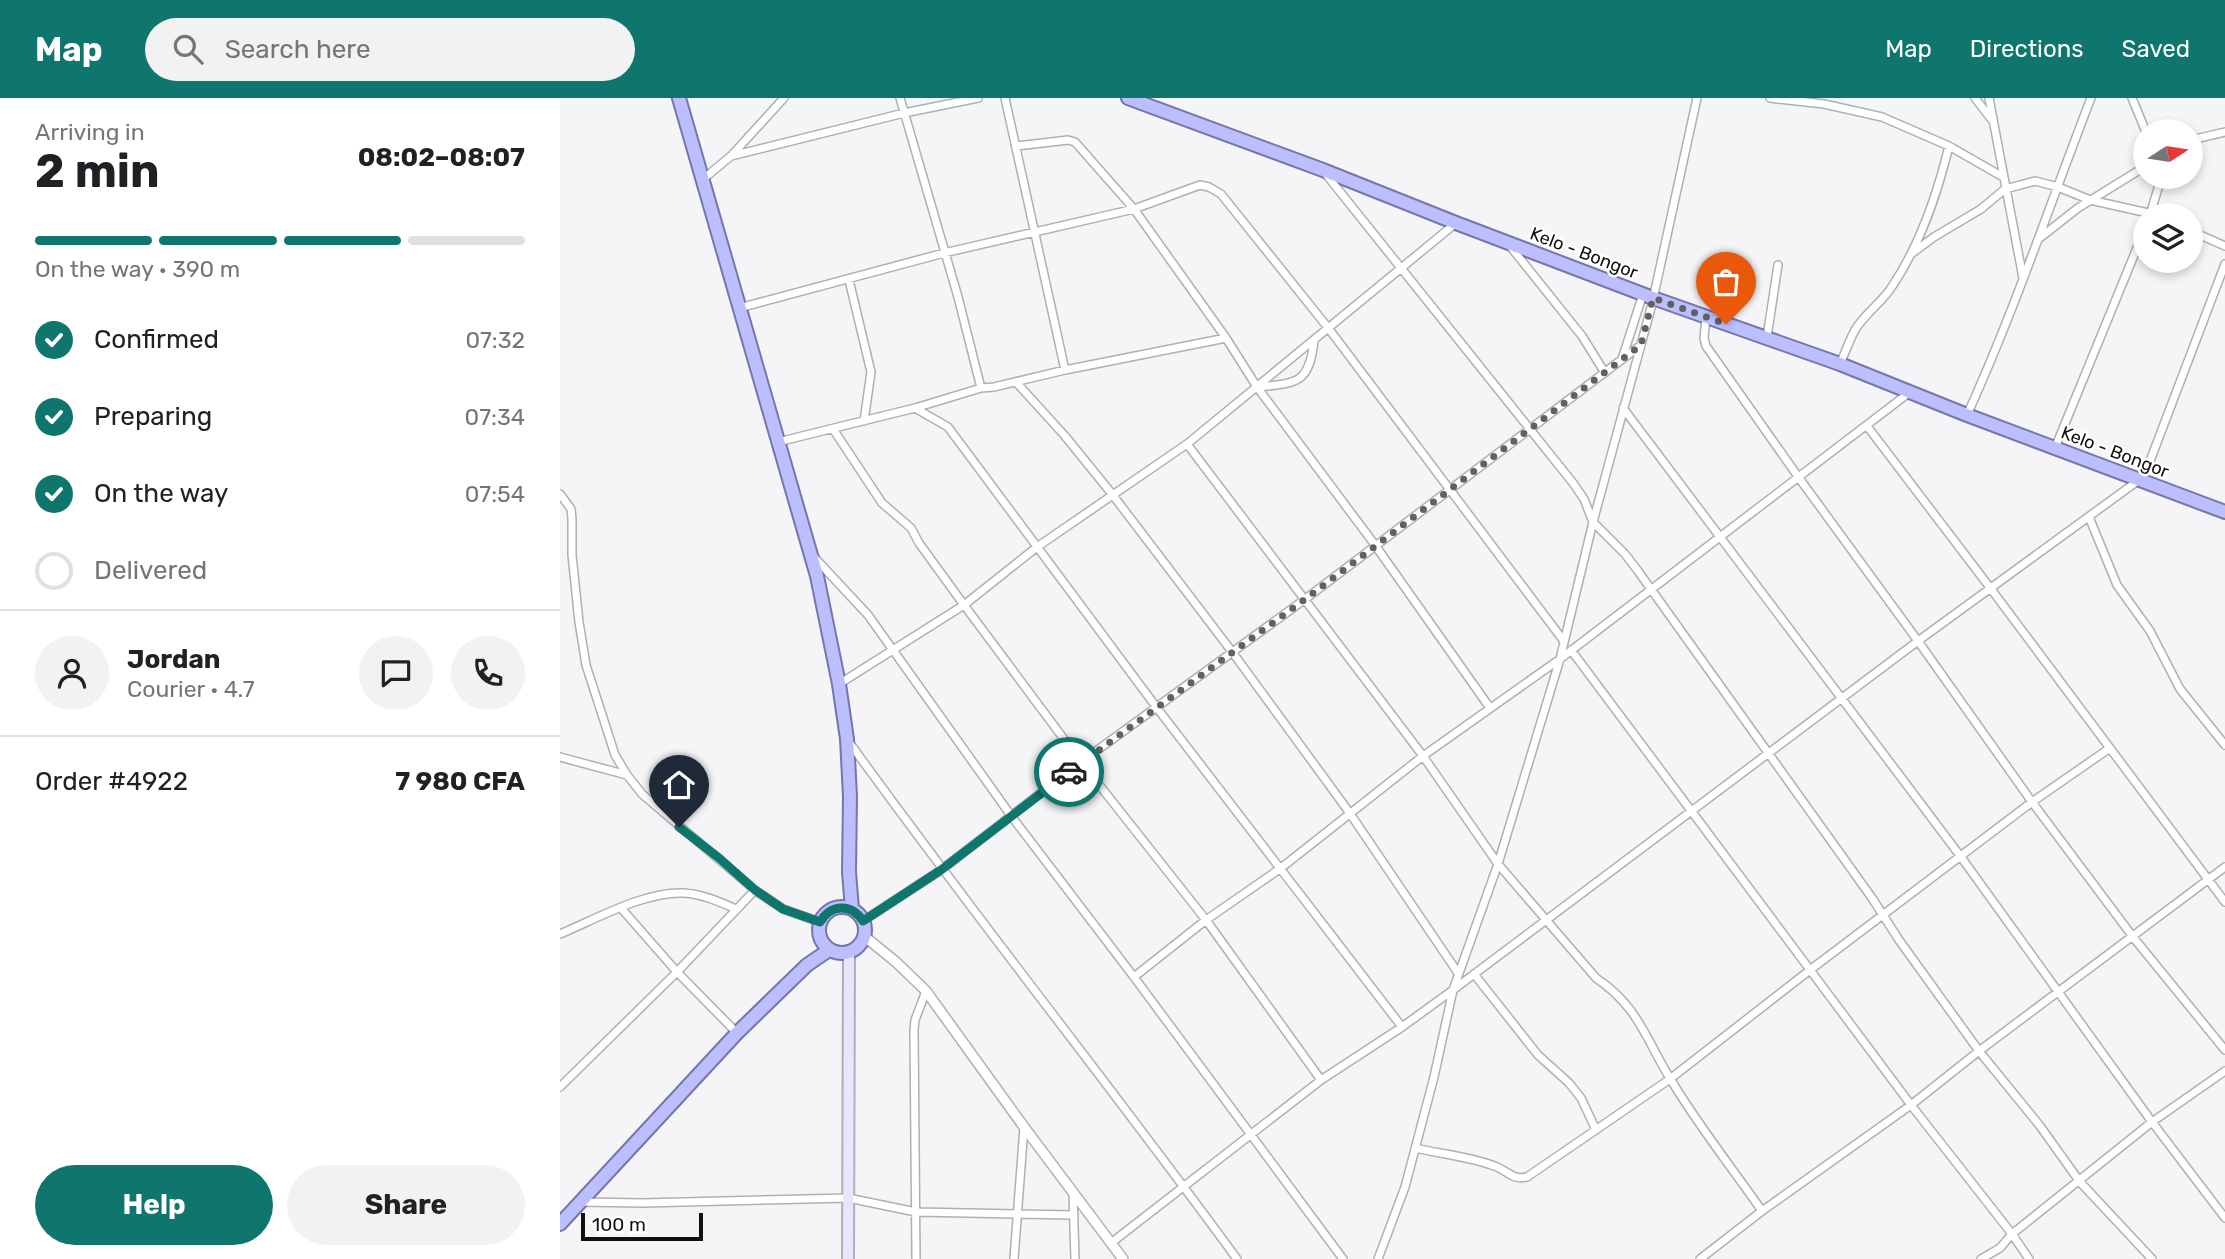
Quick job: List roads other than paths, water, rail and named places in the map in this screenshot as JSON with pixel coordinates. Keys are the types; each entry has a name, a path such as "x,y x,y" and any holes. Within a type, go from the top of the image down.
{"highway":[{"path":"679,98 810,553 839,684 847,739 852,909"},
{"name":"Kelo - Bongor","path":"1128,98 1323,170 1648,296 1911,391 1966,415 2225,512"},
{"path":"836,908 849,872"},
{"path":"807,965 820,937 820,922 829,911 844,907 852,909 863,921 864,936 861,943 849,952 836,953 829,950 820,937"},
{"path":"562,1216 580,1202 737,1033 807,965 829,950"}],"main road":[{"path":"848,1259 849,952"}],"street":[{"path":"702,180 731,156 784,98"},
{"path":"900,98 958,297 981,388"},
{"path":"731,156 904,113 978,98"},
{"path":"1005,98 1065,370"},
{"path":"1378,1259 1405,1186 1458,973 1498,864 1560,659 1593,522 1641,345 1648,296 1697,98"},
{"path":"1770,98 1865,111 1949,146 2003,177"},
{"path":"1975,98 1992,121"},
{"path":"1989,98 2023,279"},
{"path":"1966,415 1996,351 2091,98"},
{"path":"2132,98 2141,119"},
{"path":"2203,137 2225,132"},
{"path":"1017,146 1068,140 1075,142 1134,209 1226,338 1257,387 1375,545 1490,708"},
{"path":"1840,365 1855,330 1891,288 1911,254 1939,188 1949,146"},
{"path":"1323,170 1573,483 1584,499 1593,522 1625,554 1979,1051 2040,1126 2080,1182 2152,1259"},
{"path":"2040,237 2090,200 2133,174"},
{"path":"1911,254 1981,209 2005,189 2035,181 2090,200 2133,210"},
{"path":"739,308 944,253 1134,209 1200,185 1209,187 1221,194 1329,328 1563,640"},
{"path":"839,684 964,605 1037,547 1187,444 1456,223"},
{"path":"2203,236 2225,246"},
{"path":"1507,243 1582,335 1605,373"},
{"path":"2055,448 2133,258"},
{"path":"1111,1243 1321,1080 1453,990 1918,641 2139,480 2150,461 2225,264"},
{"path":"1767,337 1778,265"},
{"path":"849,280 871,372 864,421"},
{"path":"1622,360 1648,296"},
{"path":"1706,317 1706,346 1798,478 2032,802 2133,937 2225,1050"},
{"path":"778,442 915,408 981,388 1226,338"},
{"path":"1257,387 1291,384 1303,377 1312,360 1314,341"},
{"path":"863,921 941,870 1081,762 1233,653 1641,345"},
{"path":"1016,382 1112,494 1233,653 1349,813 1458,973"},
{"path":"1133,977 1206,920 1281,868 1423,756 1560,659 1911,391"},
{"path":"915,408 948,426 1157,708 1402,1027"},
{"path":"1623,408 1961,857 2057,993 2225,1218"},
{"path":"1867,426 2225,902"},
{"path":"833,429 882,503 911,528 964,605 1081,762 1206,920 1321,1080"},
{"path":"1187,444 1423,756 1498,864 1596,978 1626,1003 1650,1038 1670,1079 1762,1212"},
{"path":"560,494 571,509 572,555 586,665 615,755 626,775 642,794 755,890 783,909 820,922"},
{"path":"2089,517 2117,585 2150,631 2180,690 2225,744"},
{"path":"810,553 868,615 1012,817 1342,1259"},
{"path":"1571,650 2029,1259"},
{"path":"847,739 941,870 1185,1187 1237,1259"},
{"path":"1415,1148 1495,1166 1518,1179 1527,1177 1670,1079 2032,802 2110,748"},
{"path":"560,757 626,775"},
{"path":"1700,1259 1911,1105 2225,867"},
{"path":"560,1087 677,972 755,890"},
{"path":"560,934 660,895 684,893 736,908"},
{"path":"621,908 677,972 737,1033"},
{"path":"864,936 926,991 1123,1259"},
{"path":"1474,974 1538,1055 1569,1083 1581,1098 1596,1129"},
{"path":"916,1259 915,1020 926,991"},
{"path":"1981,1259 2000,1248 2012,1234 2152,1122 2225,1071"},
{"path":"1014,1259 1024,1127"},
{"path":"1073,1193 1075,1259"},
{"path":"580,1202 848,1198 916,1212 1074,1215"}]}
